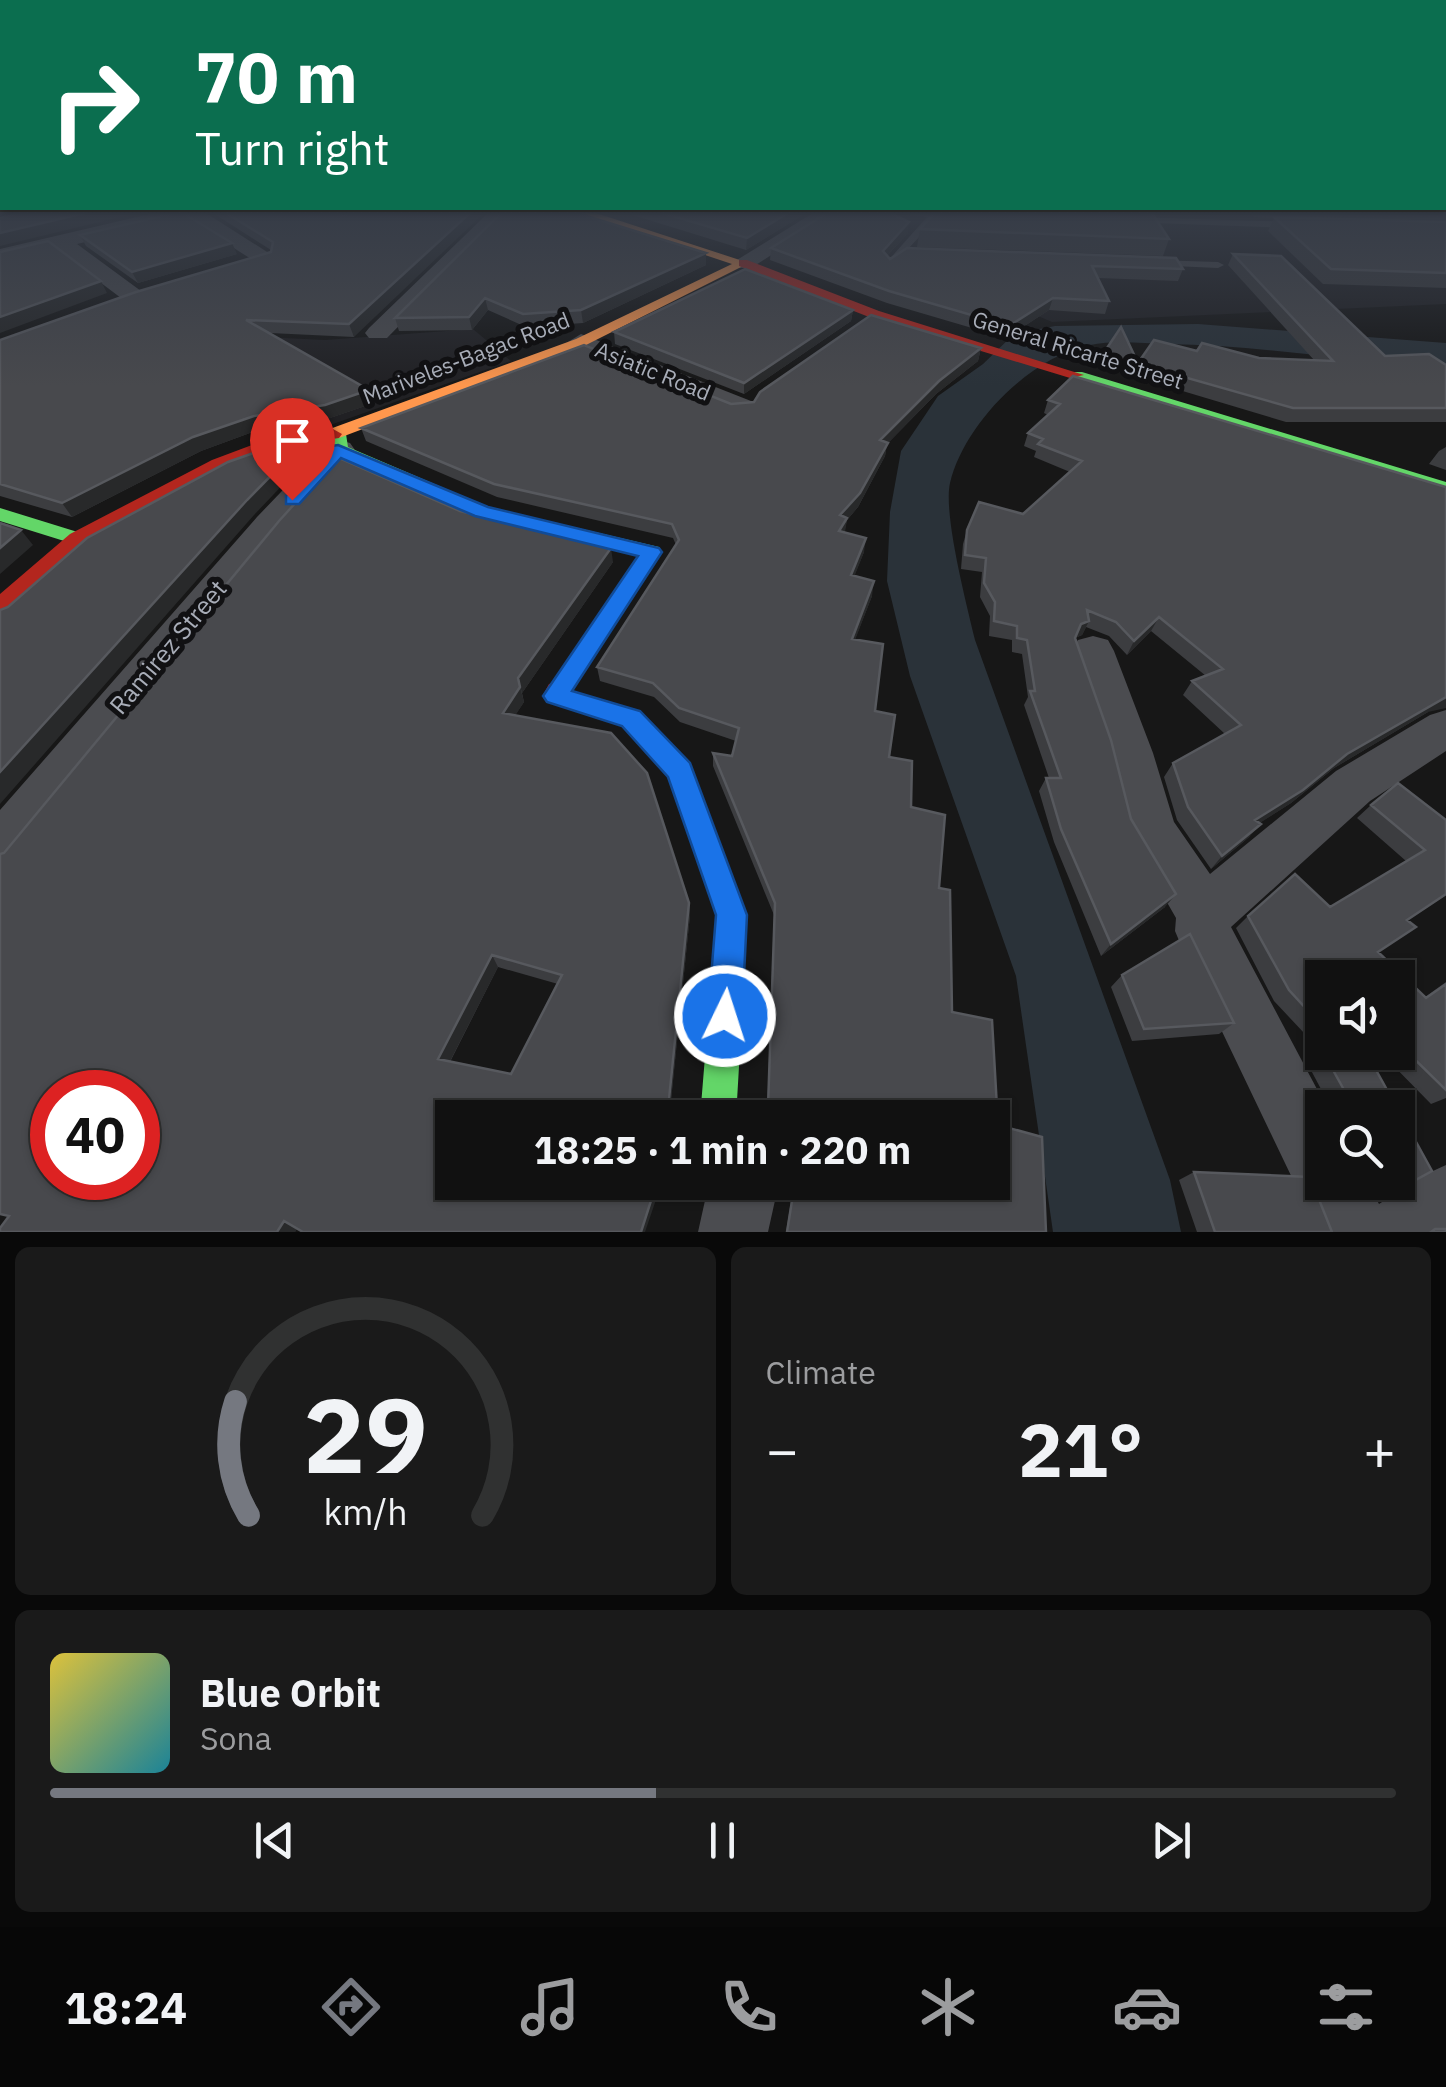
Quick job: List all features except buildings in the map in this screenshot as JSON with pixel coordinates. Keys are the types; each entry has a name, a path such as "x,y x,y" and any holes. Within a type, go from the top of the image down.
{"main road":[{"name":"Mariveles-Bagac Road","path":"0,606 77,540 218,464 277,442 338,442 581,342 728,270"},
{"name":"General Ricarte Street","path":"760,270 867,319 992,350 1446,488"},
{"path":"338,442 482,512 652,552 556,696 631,718 680,772 732,915 719,1100"},
{"path":"0,514 77,540"}],"street":[{"path":"100,309 142,293 106,270"},
{"path":"378,334 442,270"},
{"name":"Asiatic Road","path":"581,342 748,402"},
{"name":"Ramirez Street","path":"0,846 338,442"},
{"path":"1094,651 1130,753 1151,831 1204,912 1203,931 1305,1134"},
{"path":"1204,912 1353,786 1446,728"},
{"path":"733,1232 739,1200"},
{"path":"1339,1200 1355,1232"},
{"path":"1400,1232 1446,1200"}],"shaded area":[{"path":"868,270 1446,270 1446,304 1052,322 1024,310"},
{"path":"1198,324 1446,343 1446,366 1201,345 1090,345 1067,352 1023,378 985,417 958,461 950,483 950,516 975,640 1170,1180 1181,1232 1053,1232 1016,976 910,676 887,581 890,512 901,451 938,396 983,364 1014,334 1055,326"},
{"path":"473,329 511,361 319,429 176,344 202,334 325,340"}],"traffic: fast":[{"path":"1076,375 1446,488"},
{"path":"337,434 339,450 482,512 652,552 558,691"},
{"path":"0,514 77,539"},
{"path":"719,1100 730,946"}],"traffic: slow":[{"path":"333,434 581,342 728,270"}],"traffic: jam":[{"path":"762,270 874,314 1076,375"},
{"path":"0,606 77,539 218,464 277,442 333,434"},
{"path":"558,691 555,695 631,719 680,771 732,915 730,946"}],"route":[{"path":"292,500 338,450 482,512 652,552 556,696 631,718 680,772 732,915 725,1016"}]}
